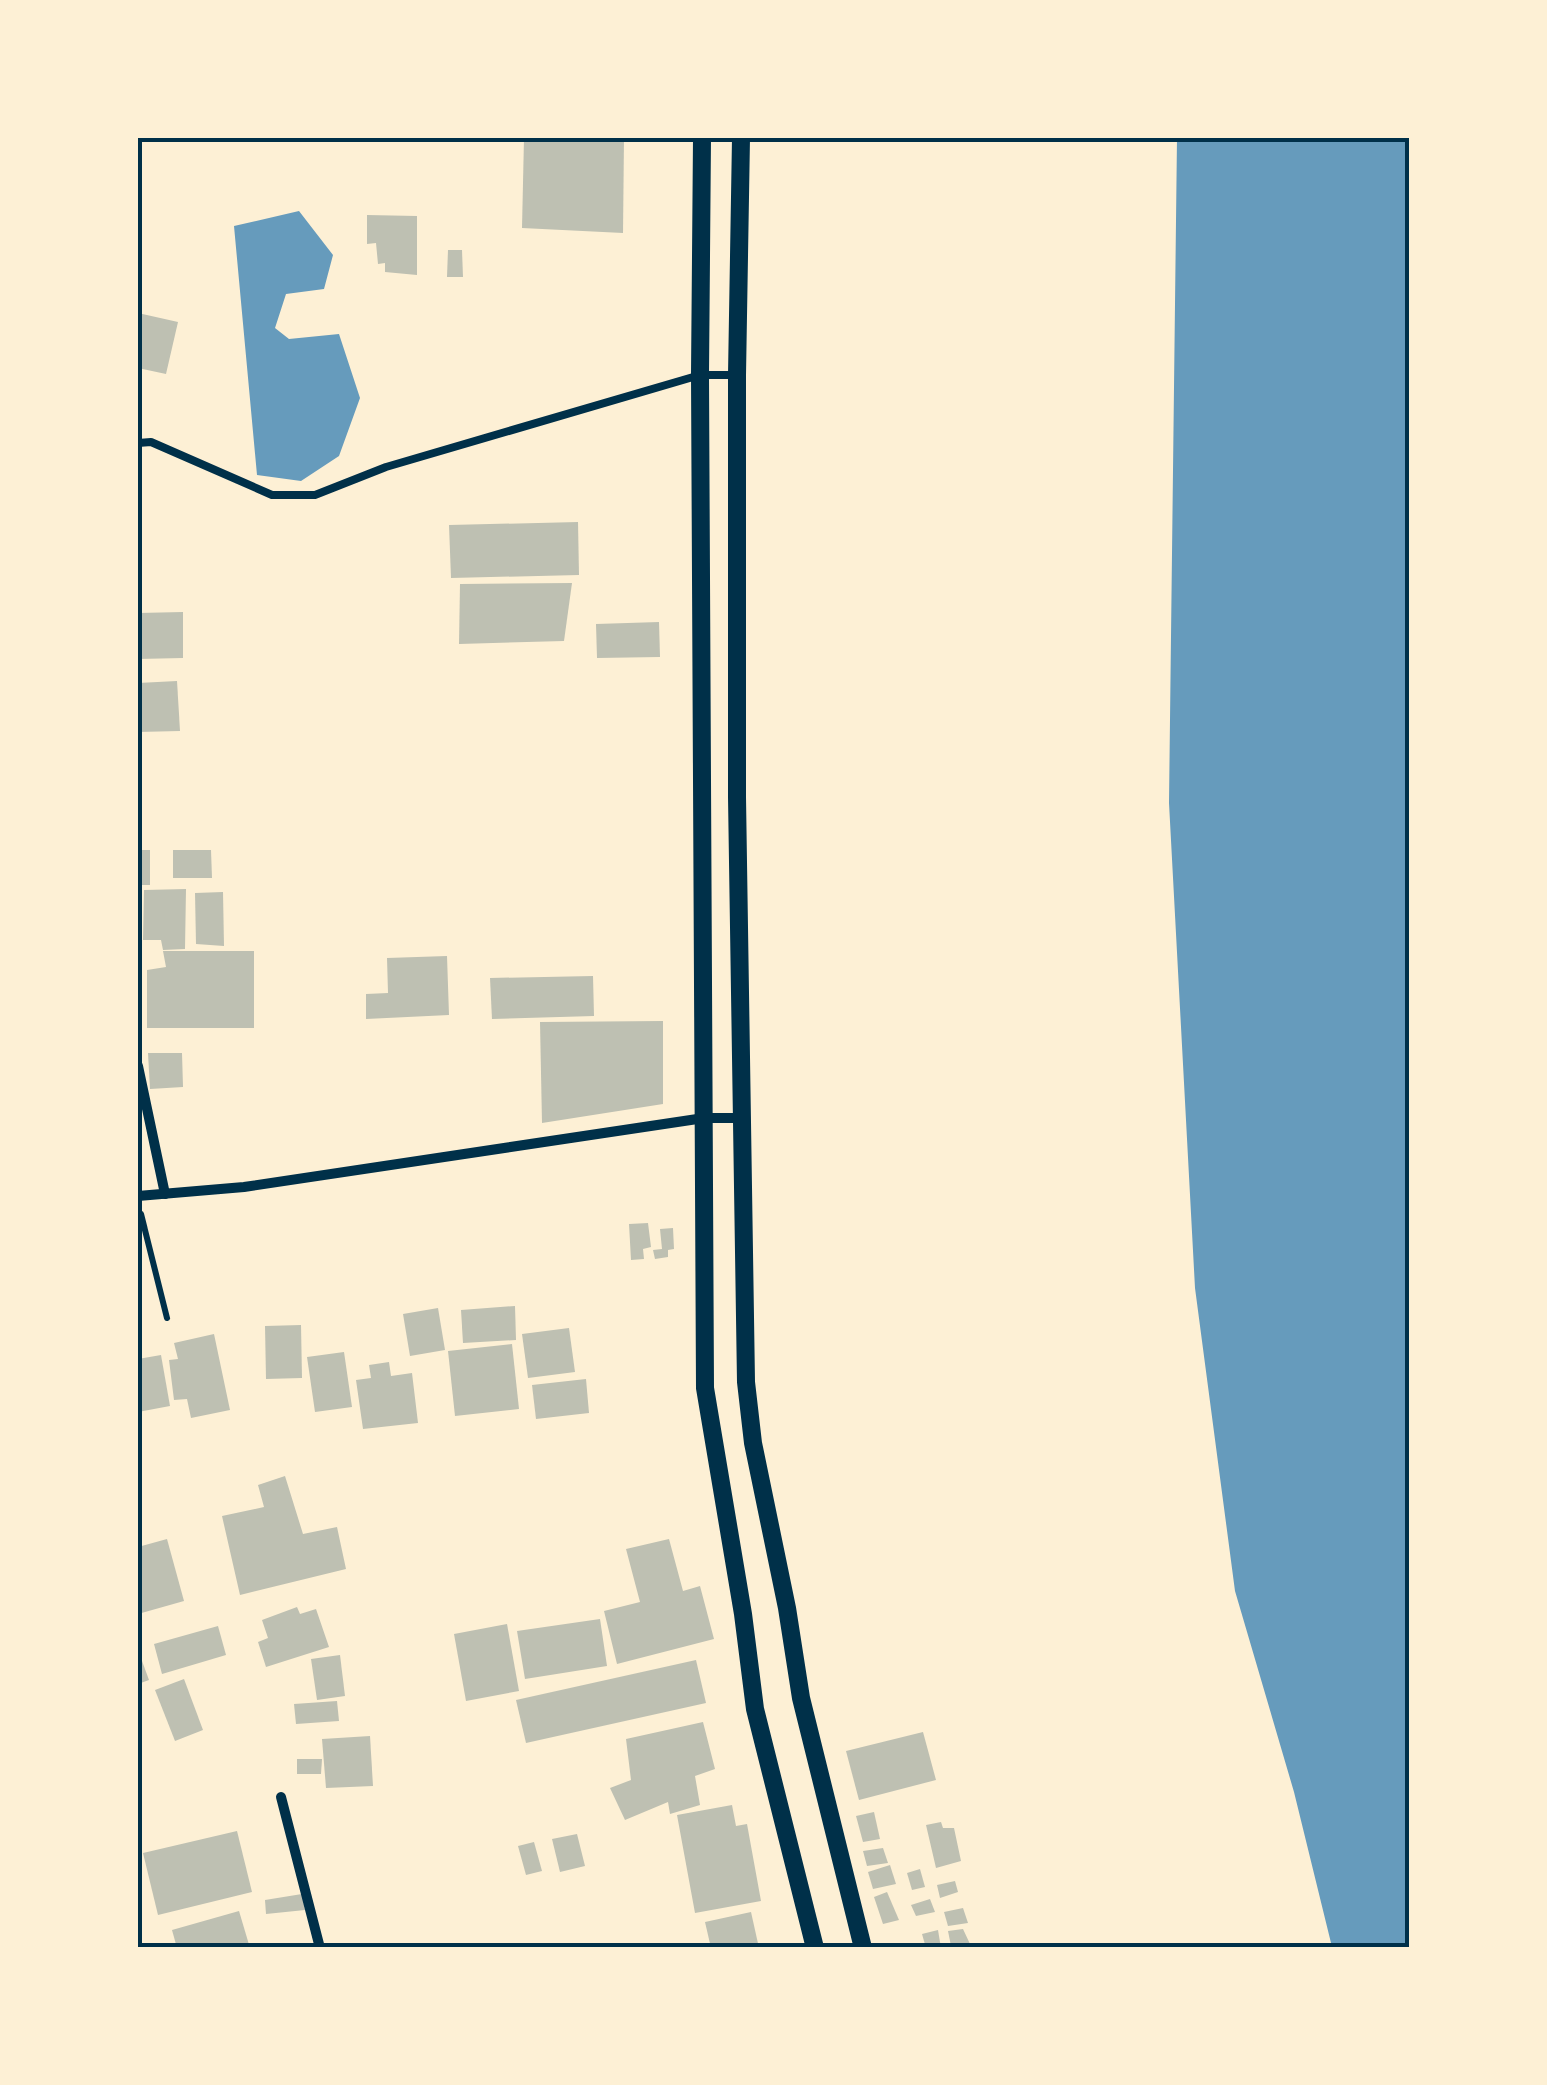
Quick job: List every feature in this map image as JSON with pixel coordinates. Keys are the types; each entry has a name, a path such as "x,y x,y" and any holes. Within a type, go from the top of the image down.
{"street":[{"path":"702,138 706,1388 755,1709 815,1948"},
{"path":"742,138 737,375 745,1350 753,1443 788,1608 801,1698 864,1948"},
{"path":"138,1066 165,1194"},
{"path":"138,1197 244,1187 704,1118 741,1118"},
{"path":"281,1797 320,1948"}],"lane":[{"path":"138,443 151,442 272,495 315,495 386,467 700,375 737,375"}],"path":[{"path":"138,1197 168,1318"}],"water":[{"path":"1177,138 1409,138 1409,1947 1332,1947 1294,1792 1235,1591 1195,1288 1169,803"},
{"path":"299,211 333,255 324,289 286,294 275,328 289,339 339,334 360,398 339,456 301,481 257,475 234,226"}],"building":[{"path":"524,138 624,138 623,233 522,228"},
{"path":"367,215 417,216 417,275 385,272 385,263 378,264 376,243 367,244"},
{"path":"448,250 462,250 463,277 447,277"},
{"path":"138,313 178,322 166,374 138,368"},
{"path":"578,522 579,575 451,578 449,525"},
{"path":"572,583 564,641 459,644 460,584"},
{"path":"183,612 183,658 138,659 138,613"},
{"path":"659,622 660,657 597,658 596,624"},
{"path":"177,681 180,731 138,732 138,683"},
{"path":"138,850 150,850 150,885 138,885"},
{"path":"173,850 211,850 212,878 173,878"},
{"path":"186,889 185,949 163,950 161,940 143,940 144,890"},
{"path":"223,892 224,946 196,944 195,893"},
{"path":"163,951 254,951 254,1028 147,1028 147,970 166,967"},
{"path":"447,956 449,1015 366,1019 366,994 388,993 387,958"},
{"path":"593,976 594,1016 492,1019 490,978"},
{"path":"663,1021 663,1104 542,1123 540,1022"},
{"path":"148,1053 182,1053 183,1087 150,1089"},
{"path":"648,1223 651,1247 643,1249 644,1259 631,1260 629,1224"},
{"path":"673,1228 674,1249 668,1250 668,1257 655,1259 653,1250 662,1249 660,1229"},
{"path":"515,1306 516,1340 463,1343 461,1310"},
{"path":"438,1308 445,1350 410,1356 403,1314"},
{"path":"301,1325 302,1378 266,1379 265,1326"},
{"path":"569,1328 575,1372 528,1378 522,1334"},
{"path":"214,1334 230,1410 191,1418 187,1399 174,1400 169,1360 178,1359 174,1343"},
{"path":"512,1344 519,1409 455,1416 448,1351"},
{"path":"344,1352 352,1407 315,1412 307,1357"},
{"path":"161,1355 170,1406 138,1412 138,1359"},
{"path":"389,1362 391,1376 412,1373 418,1423 363,1429 356,1380 371,1378 369,1365"},
{"path":"586,1379 589,1413 536,1419 532,1385"},
{"path":"285,1476 303,1534 337,1527 346,1569 240,1595 222,1516 264,1507 258,1485"},
{"path":"167,1539 184,1601 138,1614 138,1547"},
{"path":"669,1539 683,1591 700,1586 714,1639 617,1664 604,1611 640,1602 626,1549"},
{"path":"297,1607 300,1614 316,1609 329,1647 266,1667 258,1642 268,1638 262,1620"},
{"path":"600,1619 607,1666 525,1679 517,1631"},
{"path":"507,1624 519,1691 466,1701 454,1634"},
{"path":"218,1626 226,1655 162,1674 154,1644"},
{"path":"138,1650 149,1680 138,1684"},
{"path":"340,1655 345,1696 317,1700 311,1659"},
{"path":"696,1660 706,1703 526,1743 516,1700"},
{"path":"184,1679 203,1730 175,1741 155,1690"},
{"path":"337,1701 339,1721 296,1724 294,1704"},
{"path":"703,1722 715,1769 695,1776 700,1805 670,1814 668,1802 625,1820 610,1788 631,1780 626,1739"},
{"path":"923,1732 936,1780 859,1800 846,1751"},
{"path":"370,1736 373,1786 326,1788 322,1739"},
{"path":"297,1759 322,1759 321,1774 297,1774"},
{"path":"732,1805 736,1826 747,1824 761,1901 695,1913 677,1815"},
{"path":"874,1812 880,1839 863,1842 856,1816"},
{"path":"941,1822 943,1828 954,1828 961,1861 936,1868 926,1825"},
{"path":"237,1831 252,1892 158,1915 143,1853"},
{"path":"577,1834 585,1866 560,1872 552,1839"},
{"path":"534,1842 542,1871 526,1875 518,1846"},
{"path":"883,1848 888,1863 867,1866 863,1851"},
{"path":"890,1865 896,1884 873,1889 868,1872"},
{"path":"920,1869 925,1887 912,1890 907,1873"},
{"path":"955,1881 958,1892 940,1898 937,1885"},
{"path":"887,1892 899,1920 883,1924 874,1897"},
{"path":"302,1894 305,1910 266,1914 265,1900"},
{"path":"930,1899 935,1912 916,1916 911,1905"},
{"path":"963,1908 968,1923 948,1926 944,1912"},
{"path":"239,1911 250,1948 177,1948 172,1930"},
{"path":"751,1912 759,1948 711,1948 705,1922"},
{"path":"963,1929 970,1944 951,1946 948,1931"},
{"path":"938,1930 941,1948 926,1948 922,1934"}]}
